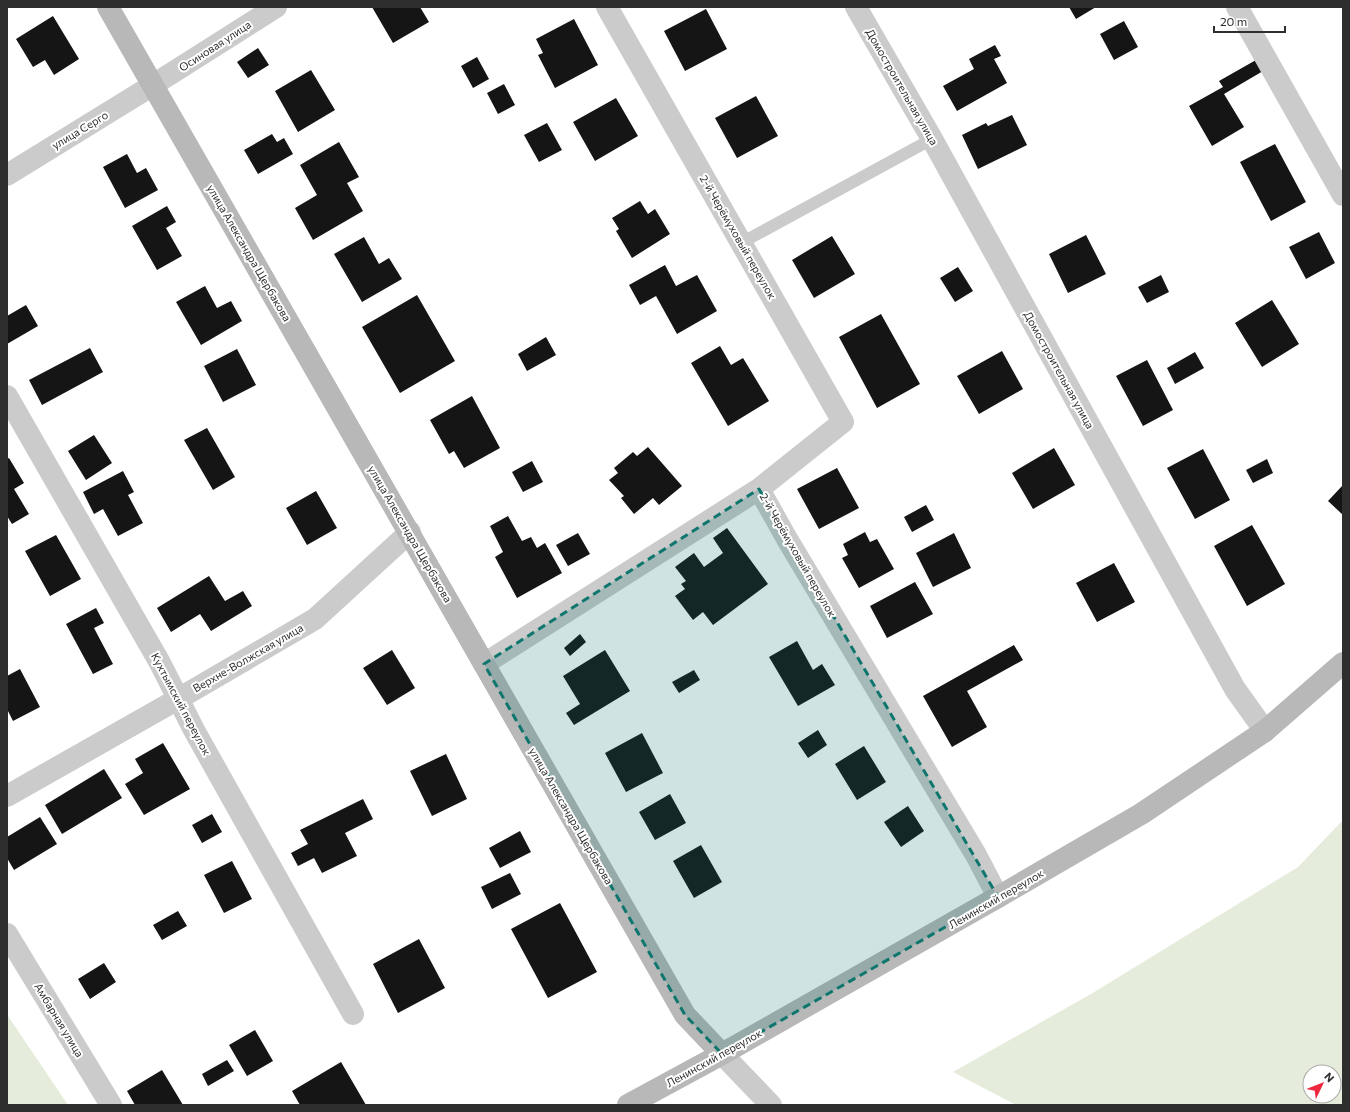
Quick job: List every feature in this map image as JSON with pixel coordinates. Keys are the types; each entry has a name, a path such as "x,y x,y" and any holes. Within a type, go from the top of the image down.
{"street":[{"name":"улица Александра Щербакова","path":"108,7 410,532 685,1015 722,1054"},
{"name":"Осиновая улица","path":"153,86 276,7"},
{"name":"2-й Черёмуховый переулок","path":"607,7 843,422 759,489 787,539 976,855 998,898"},
{"name":"Домостроительная улица","path":"856,7 932,139 1235,689 1265,731"},
{"path":"1237,7 1343,195"},
{"name":"улица Серго","path":"7,175 153,86"},
{"name":"Кухтымский переулок","path":"7,396 152,649 194,730 353,1014"},
{"path":"484,664 759,489"},
{"name":"Верхне-Волжская улица","path":"7,796 178,699 314,619 410,532"},
{"name":"Ленинский переулок","path":"628,1105 722,1054 998,898 1141,814 1265,731 1343,662"},
{"name":"Амбарная улица","path":"7,934 111,1105"},
{"path":"722,1054 771,1105"}],"lane":[{"path":"741,243 932,139"}],"highlighted area":[{"path":"759,489 998,897 722,1054 685,1015 484,664"}],"green space":[{"path":"1343,820 1343,1105 1016,1105 953,1072 1091,994 1298,867"},
{"path":"8,1016 68,1105 7,1105"}],"building":[{"path":"372,7 420,7 429,22 393,43"},
{"path":"1069,7 1096,7 1076,19"},
{"path":"706,9 727,49 685,71 664,31"},
{"path":"53,16 79,59 54,75 45,60 33,67 16,39"},
{"path":"574,19 598,65 555,88 538,55 543,53 536,39"},
{"path":"1124,21 1138,47 1114,60 1100,34"},
{"path":"995,45 1001,56 994,59 1007,83 957,111 943,86 974,69 969,59"},
{"path":"258,48 269,65 248,78 237,62"},
{"path":"477,57 489,79 473,88 461,66"},
{"path":"1256,60 1263,71 1224,94 1244,127 1212,146 1189,106 1223,87 1219,81"},
{"path":"311,70 335,110 298,132 275,91"},
{"path":"504,84 515,105 498,114 487,93"},
{"path":"756,96 778,136 737,158 715,118"},
{"path":"616,98 638,136 595,161 573,122"},
{"path":"1012,115 1027,145 978,169 962,135 986,123 988,126"},
{"path":"547,123 562,150 539,162 524,135"},
{"path":"272,134 277,142 284,138 293,154 258,174 244,150"},
{"path":"339,142 359,177 347,183 363,211 313,240 295,208 317,195 300,165"},
{"path":"1275,144 1306,202 1271,221 1240,162"},
{"path":"127,154 137,173 146,168 158,190 125,208 103,167"},
{"path":"640,201 648,214 655,209 670,234 632,258 616,231 619,229 612,218"},
{"path":"167,206 176,222 166,228 182,256 157,270 132,226"},
{"path":"1319,232 1335,263 1306,279 1289,247"},
{"path":"1086,235 1106,274 1068,293 1049,254"},
{"path":"832,236 855,274 814,298 792,260"},
{"path":"364,237 379,264 389,258 402,279 362,302 334,254"},
{"path":"665,265 676,286 697,275 717,311 677,334 656,296 640,305 629,285"},
{"path":"958,267 973,291 955,302 940,278"},
{"path":"1161,275 1169,292 1147,303 1138,287"},
{"path":"205,286 217,308 231,301 242,321 201,345 176,302"},
{"path":"417,295 455,361 400,393 362,327"},
{"path":"1272,300 1299,344 1262,367 1235,323"},
{"path":"26,305 38,326 7,344 7,316"},
{"path":"881,314 920,384 877,408 839,337"},
{"path":"546,337 556,355 527,371 518,354"},
{"path":"720,346 731,365 743,358 769,401 728,426 691,363"},
{"path":"90,348 103,372 42,405 29,380"},
{"path":"237,349 256,385 223,402 204,366"},
{"path":"1002,351 1023,389 979,414 957,376"},
{"path":"1195,352 1204,368 1175,384 1167,368"},
{"path":"1147,360 1173,410 1143,426 1116,376"},
{"path":"472,396 500,448 464,468 454,451 449,454 430,420"},
{"path":"207,428 235,477 213,490 184,440"},
{"path":"94,435 112,463 86,480 68,451"},
{"path":"648,447 682,486 659,505 653,498 634,514 621,498 624,496 609,480 618,473 614,468 633,452 637,456"},
{"path":"1054,448 1075,485 1033,509 1012,473"},
{"path":"1203,449 1230,500 1195,519 1167,468"},
{"path":"9,458 24,483 14,489 29,514 12,524 7,516 7,459"},
{"path":"1267,459 1273,473 1253,483 1246,470"},
{"path":"532,461 543,482 523,492 512,472"},
{"path":"837,468 859,508 819,529 797,489"},
{"path":"123,471 134,492 128,495 143,523 118,536 103,509 94,514 83,492"},
{"path":"1343,485 1343,515 1328,501"},
{"path":"316,491 337,528 307,545 286,508"},
{"path":"926,505 934,520 912,532 904,517"},
{"path":"508,516 522,541 531,537 537,548 545,543 562,573 517,598 495,557 503,552 490,526"},
{"path":"1252,525 1285,584 1247,606 1214,546"},
{"path":"727,528 768,584 713,625 703,612 693,620 675,596 685,589 681,584 686,581 675,567 694,553 704,567 723,553 713,538"},
{"path":"865,532 870,542 877,539 894,569 859,588 842,558 848,555 843,544"},
{"path":"578,533 590,554 568,566 556,545"},
{"path":"954,533 971,568 933,587 916,553"},
{"path":"56,535 81,579 50,596 25,551"},
{"path":"1114,563 1135,602 1097,622 1076,583"},
{"path":"209,576 225,601 243,591 252,606 211,631 200,614 171,632 157,608"},
{"path":"915,582 933,614 887,638 870,606"},
{"path":"96,608 104,623 94,628 113,664 93,674 66,624"},
{"path":"580,634 586,642 570,656 564,648"},
{"path":"797,641 813,670 822,664 835,685 798,706 769,657"},
{"path":"1014,645 1023,660 967,691 987,727 952,747 923,696"},
{"path":"392,650 415,688 387,705 363,668"},
{"path":"605,650 630,691 574,725 566,713 580,704 563,676"},
{"path":"20,669 40,707 13,721 7,709 7,676"},
{"path":"694,670 700,680 679,693 672,682"},
{"path":"818,730 827,745 808,758 798,743"},
{"path":"642,733 663,773 626,792 605,753"},
{"path":"163,743 190,789 144,815 125,784 143,773 135,759"},
{"path":"864,746 886,782 857,800 835,764"},
{"path":"446,754 467,799 432,816 410,771"},
{"path":"104,769 122,798 62,834 45,805"},
{"path":"670,794 686,823 655,840 639,812"},
{"path":"363,799 373,819 345,833 357,856 322,873 314,858 298,866 291,853 308,844 300,830"},
{"path":"908,806 924,831 901,847 884,822"},
{"path":"212,814 222,832 202,843 192,825"},
{"path":"40,817 57,844 14,870 7,858 7,837"},
{"path":"520,831 531,852 500,868 489,848"},
{"path":"701,845 722,882 694,898 673,861"},
{"path":"232,861 252,899 224,913 204,875"},
{"path":"510,873 521,894 492,909 481,887"},
{"path":"560,903 597,972 548,998 511,929"},
{"path":"178,911 187,926 162,940 153,925"},
{"path":"419,939 445,988 398,1013 373,964"},
{"path":"104,963 116,982 90,999 78,979"},
{"path":"255,1030 273,1061 247,1076 229,1045"},
{"path":"227,1060 234,1071 208,1086 202,1074"},
{"path":"341,1062 366,1105 300,1105 292,1091"},
{"path":"162,1070 183,1105 135,1105 127,1091"}]}
